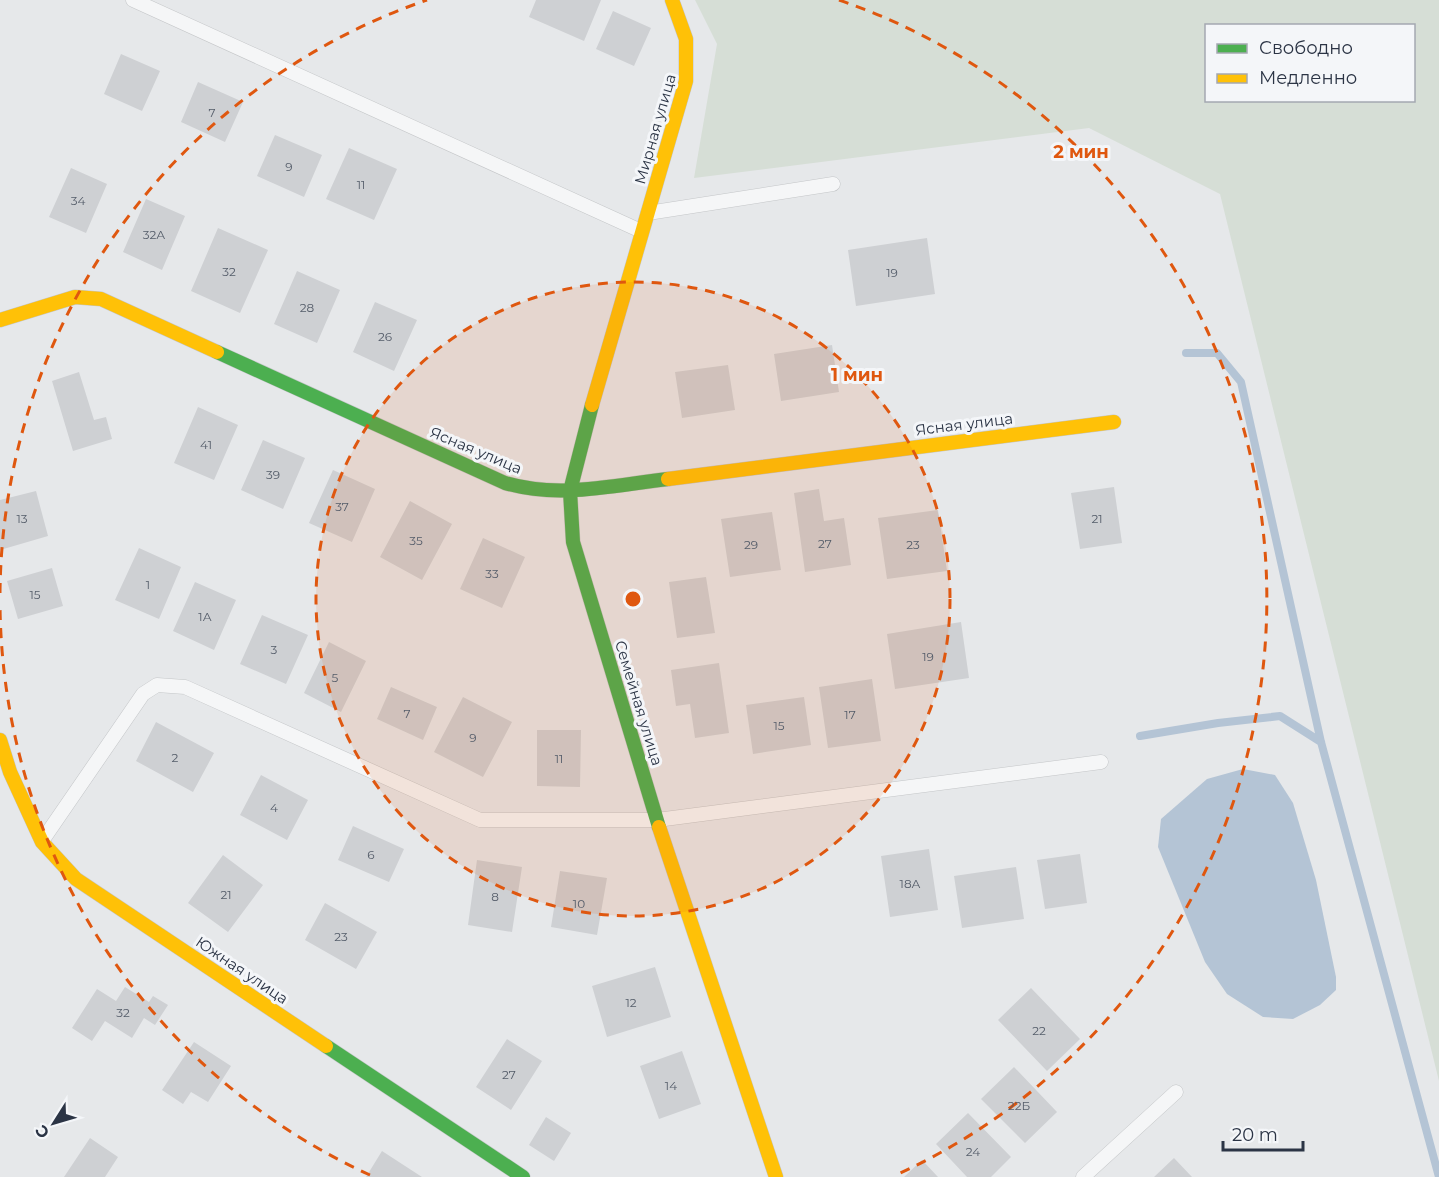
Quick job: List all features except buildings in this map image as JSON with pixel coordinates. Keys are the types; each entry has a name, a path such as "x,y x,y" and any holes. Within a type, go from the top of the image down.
{"street":[{"name":"Мирная улица","path":"641,231 686,81 690,56 685,29 672,0"},
{"name":"Семейная улица","path":"641,231 580,446 570,491 573,542 657,820 776,1177"},
{"name":"Ясная улица","path":"0,320 75,297 101,299 504,483 529,490 570,491 1114,422"},
{"name":"Южная улица","path":"0,740 10,772 42,842 76,879 523,1177"}],"lane":[{"path":"133,0 641,231"},
{"path":"648,213 833,184"},
{"path":"42,842 143,694 157,685 185,687 480,820 657,820 1101,762"},
{"path":"1083,1177 1176,1092"}],"shaded area":[{"path":"695,0 1439,0 1439,1081 1220,194 1089,128 694,178 717,44"}],"water":[{"path":"1243,769 1275,775 1293,803 1316,880 1336,977 1336,990 1320,1005 1293,1019 1263,1017 1227,994 1205,962 1158,847 1161,819 1207,779"}],"waterway":[{"path":"1186,353 1217,353 1241,382 1321,742 1439,1177"},
{"path":"1140,736 1218,723 1280,716 1321,742"}],"traffic: fast":[{"path":"217,352 505,483 525,488 566,490 668,479"},
{"path":"592,405 570,491 573,542 659,827"},
{"path":"326,1046 523,1177"}],"traffic: slow":[{"path":"592,405 686,81 686,39 672,0"},
{"path":"0,320 75,297 101,299 217,352"},
{"path":"668,479 1114,422"},
{"path":"0,740 10,772 42,842 76,879 326,1046"},
{"path":"659,827 776,1177"}]}
